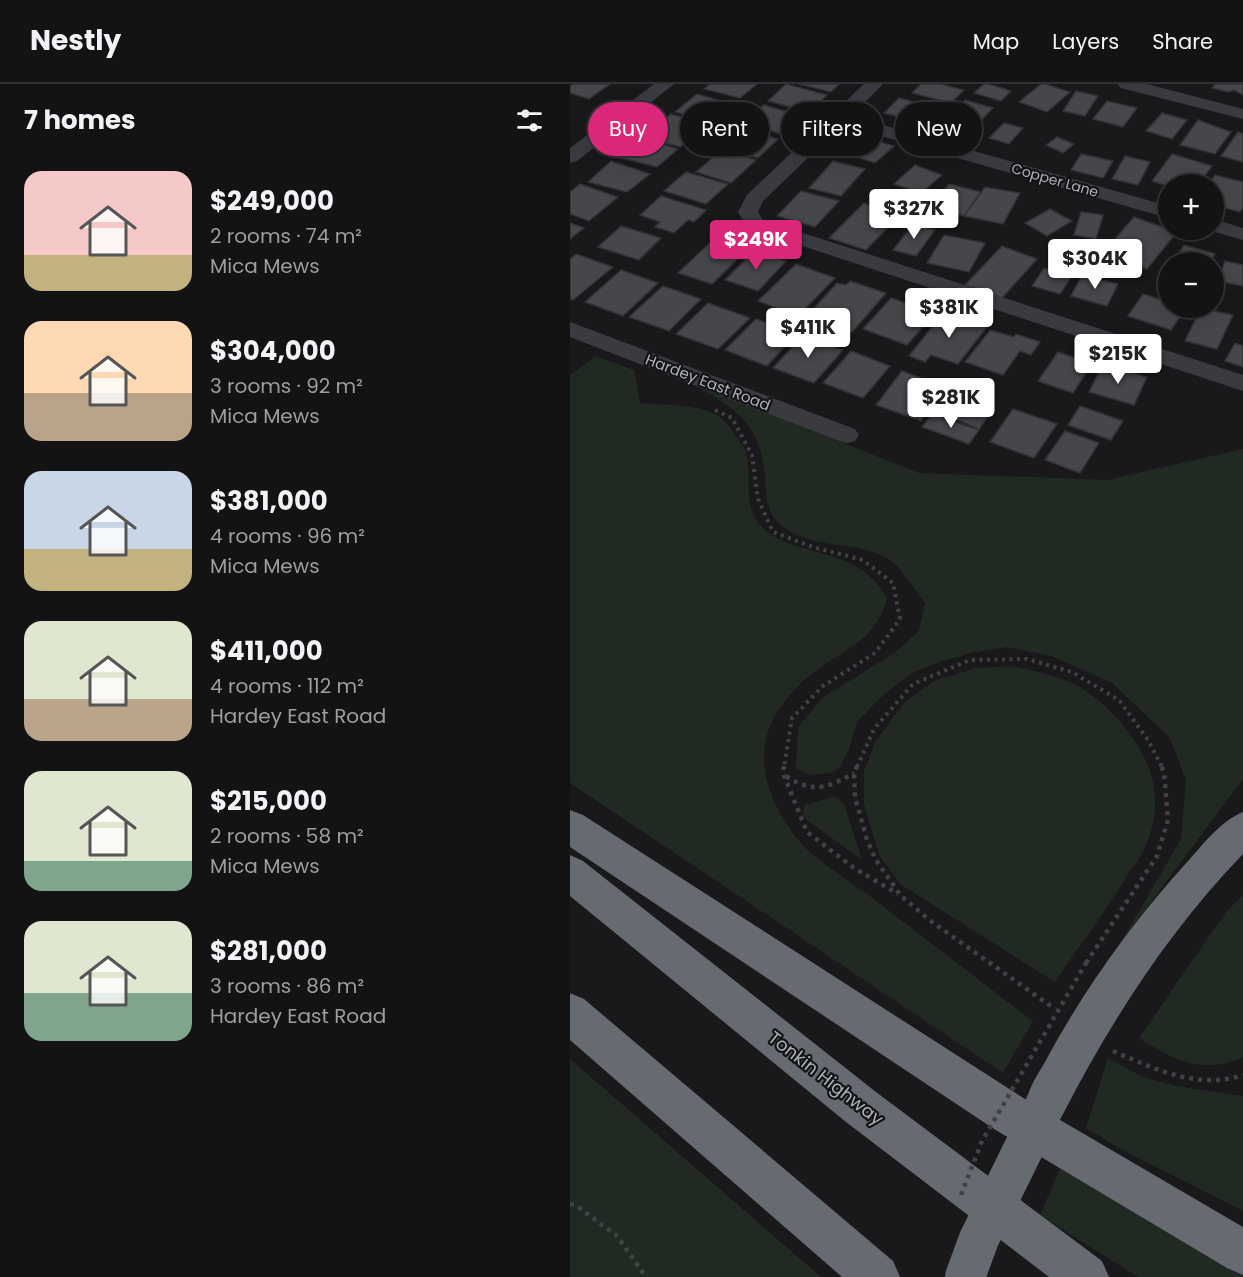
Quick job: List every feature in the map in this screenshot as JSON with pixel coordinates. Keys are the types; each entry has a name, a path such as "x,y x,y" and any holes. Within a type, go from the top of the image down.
{"highway":[{"path":"570,827 1009,1114 1243,1252"},
{"path":"965,1277 1032,1090 1073,1050 1104,999 1150,933 1208,863 1243,829"},
{"name":"Tonkin Highway","path":"570,873 861,1107 1086,1277"},
{"path":"570,1014 877,1277"}],"street":[{"path":"570,157 665,84"},
{"path":"855,102 874,84"},
{"path":"1127,84 1243,114"},
{"name":"Copper Lane","path":"883,131 1158,209"},
{"path":"799,156 754,199 748,212 755,224 1243,383"},
{"path":"1224,228 1243,234"},
{"name":"Hardey East Road","path":"570,329 847,435"}],"path":[{"path":"713,409 732,418 752,455 758,499 773,532 813,547 862,560 893,583 900,620 875,653 823,686 792,718 783,773 807,832 854,868 902,896 932,922 1054,1009"},
{"path":"902,896 876,860 867,840 855,797 854,773 874,729 913,684 970,660 1027,659 1072,672 1119,700 1148,740 1164,771 1168,820 1157,856 1086,963 1032,1090"},
{"path":"786,776 802,787 818,788 834,784 854,773"},
{"path":"1110,1049 1176,1077 1228,1082 1243,1075"},
{"path":"570,1204 577,1206 617,1236 646,1277"}],"shaded area":[{"path":"596,356 634,370 640,403 692,407 712,413 722,419 745,450 750,505 757,521 769,533 785,542 840,559 858,568 874,580 887,598 876,624 868,634 810,675 782,705 772,722 766,740 764,757 766,775 778,809 805,847 1033,1021 1003,1073 570,783 570,375"},
{"path":"691,383 919,473 1107,480 1243,449 1243,779 1120,944 1181,839 1186,780 1170,738 1112,683 1052,656 1007,647 971,653 939,662 910,674 879,699 857,722 849,749 840,767 830,773 809,775 796,768 798,727 822,698 896,652 919,631 925,603 904,574 890,560 862,549 803,538 778,522 767,501 759,446 747,423 733,410"},
{"path":"1011,666 1068,681 1087,691 1102,703 1138,745 1152,776 1155,792 1152,827 1142,853 1055,982 900,884 879,855 864,804 864,771 875,742 905,702 934,681 976,668"},
{"path":"833,797 838,798 844,804 862,860 807,820 803,813 805,805"},
{"path":"1243,895 1243,1057 1215,1065 1201,1065 1164,1053 1139,1038 1226,912"},
{"path":"1108,1058 1143,1077 1176,1086 1243,1096 1243,1211 1119,1148 1086,1128"},
{"path":"570,1059 821,1277 570,1277"},
{"path":"1063,1162 1243,1269 1243,1277 1138,1277 1040,1215"}],"building":[{"path":"573,84 610,84 589,99 570,93 570,86"},
{"path":"710,84 757,84 740,98 704,89"},
{"path":"786,84 827,95 820,102 781,102 781,104 768,101"},
{"path":"799,84 839,84 831,92"},
{"path":"921,84 940,84 964,90 952,102 912,93"},
{"path":"984,84 1011,91 1001,101 974,93"},
{"path":"1041,84 1070,92 1047,112 1019,102"},
{"path":"1215,84 1243,84 1243,95 1234,90 1229,92 1212,88"},
{"path":"1076,91 1098,96 1085,116 1063,111"},
{"path":"697,94 724,102 687,102"},
{"path":"899,98 914,102 895,102"},
{"path":"1107,101 1137,108 1123,127 1093,119"},
{"path":"895,102 895,116 884,113"},
{"path":"982,105 993,108 982,120"},
{"path":"769,106 781,110 781,134 769,130"},
{"path":"1162,113 1187,120 1172,139 1146,131"},
{"path":"671,114 680,116 680,147 668,144 668,116"},
{"path":"1198,120 1231,132 1215,154 1180,145"},
{"path":"1004,123 1023,128 1009,144 989,138"},
{"path":"1238,132 1243,134 1243,162 1221,156"},
{"path":"769,137 778,139 769,148"},
{"path":"1057,137 1074,144 1063,153 1046,145"},
{"path":"883,143 894,146 883,156"},
{"path":"668,146 678,149 657,167 618,157 668,156"},
{"path":"1081,154 1113,161 1103,178 1071,170"},
{"path":"1172,154 1212,166 1206,174 1158,174 1158,183 1152,181"},
{"path":"715,156 736,158 742,156 756,160 731,183 696,172"},
{"path":"854,156 883,156 875,163"},
{"path":"1125,156 1150,162 1138,185 1112,179"},
{"path":"611,161 650,174 627,192 588,182"},
{"path":"833,161 865,169 841,196 809,188"},
{"path":"915,165 942,175 921,193 894,184"},
{"path":"686,172 728,184 706,204 664,191"},
{"path":"1224,177 1243,182 1243,208 1240,212 1224,208"},
{"path":"580,184 618,197 589,221 570,214 570,192"},
{"path":"949,184 981,192 964,216 932,207"},
{"path":"985,187 1020,193 1003,224 964,216"},
{"path":"801,191 839,201 815,227 777,216"},
{"path":"661,196 706,210 694,222 688,220 674,233 655,227 660,222 640,215"},
{"path":"864,203 900,215 866,250 829,238"},
{"path":"1050,209 1072,221 1047,236 1025,223"},
{"path":"1081,212 1103,215 1096,239 1074,235"},
{"path":"1134,217 1158,225 1158,240 1171,240 1161,252 1158,252 1158,255 1147,269 1103,253"},
{"path":"570,223 584,228 570,239"},
{"path":"913,224 935,230 916,256 893,250"},
{"path":"621,226 661,238 639,260 598,247"},
{"path":"944,235 985,243 969,272 927,263"},
{"path":"715,238 748,249 712,284 678,273"},
{"path":"1184,245 1208,252 1179,252"},
{"path":"1002,246 1037,259 1002,298 965,285"},
{"path":"754,251 786,261 758,291 725,280"},
{"path":"576,254 613,267 573,300 570,299 570,259"},
{"path":"1225,261 1243,265 1243,286 1224,282"},
{"path":"796,264 835,278 798,316 758,301"},
{"path":"1044,268 1072,276 1060,294 1032,286"},
{"path":"621,270 658,283 623,316 585,302"},
{"path":"1082,275 1118,284 1107,306 1071,296"},
{"path":"850,281 886,293 852,332 807,316 837,283 846,285"},
{"path":"663,286 701,299 669,331 629,317"},
{"path":"1143,294 1158,299 1158,318 1179,318 1171,330 1128,316"},
{"path":"891,298 935,313 907,345 863,329"},
{"path":"708,303 750,318 718,349 676,334"},
{"path":"944,312 987,327 958,364 931,355 925,362 909,356"},
{"path":"1224,313 1233,315 1217,349 1185,341 1196,318 1224,318"},
{"path":"756,319 797,333 767,366 725,350"},
{"path":"990,330 1014,337 1016,334 1040,342 1031,355 1020,351 1003,375 965,362"},
{"path":"802,336 843,350 814,383 773,368"},
{"path":"1235,343 1243,346 1243,367 1225,361"},
{"path":"851,351 890,366 863,398 823,383"},
{"path":"1058,352 1092,364 1073,393 1038,381"},
{"path":"1103,364 1147,377 1134,405 1089,392"},
{"path":"902,371 946,387 921,421 876,405"},
{"path":"949,394 992,411 979,429 935,411"},
{"path":"1080,406 1123,421 1111,440 1068,425"},
{"path":"1013,409 1057,424 1034,458 990,442"},
{"path":"932,414 979,430 969,444 922,427"},
{"path":"1065,431 1099,443 1080,473 1045,460"}]}
